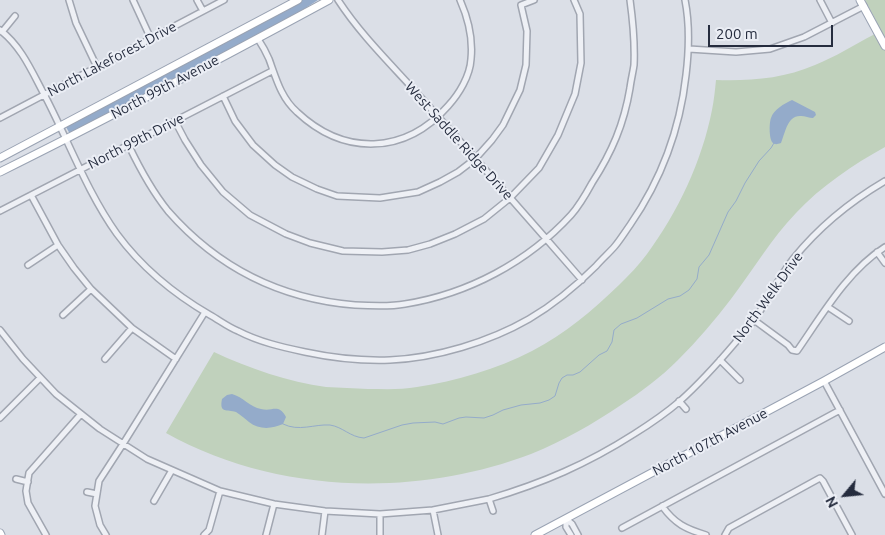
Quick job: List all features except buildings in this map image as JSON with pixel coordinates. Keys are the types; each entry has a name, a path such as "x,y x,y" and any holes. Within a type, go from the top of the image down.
{"main road":[{"name":"North 99th Avenue","path":"0,172 63,132 298,0"},
{"name":"North 99th Avenue","path":"0,158 63,132 258,39 329,0"},
{"path":"862,3 885,46"},
{"name":"North 107th Avenue","path":"535,535 885,347"}],"street":[{"path":"70,0 76,23 98,66"},
{"path":"132,0 152,39"},
{"path":"197,0 203,11"},
{"name":"North Lakeforest Drive","path":"0,118 224,0"},
{"name":"West Saddle Ridge Drive","path":"338,0 359,28 582,280"},
{"path":"258,39 268,58 282,94 295,111 314,127 336,138 350,142 365,144 386,143 415,134 438,117 455,99 466,79 471,60 470,36 460,0"},
{"path":"223,96 235,121 253,145 292,178 337,196 380,198 418,192 449,177 475,159 503,125 520,90 526,66 527,30 520,5 534,0"},
{"path":"175,120 201,165 223,192 250,215 286,234 343,251 382,252 408,250 430,244 484,219 510,198 539,168 558,135 575,94 581,53 580,14 574,0"},
{"path":"129,146 146,180 168,211 194,237 219,257 275,288 308,298 342,304 374,306 404,304 461,290 506,268 546,238 572,214 603,167 619,134 627,105 634,66 634,32 630,0"},
{"path":"15,16 1,31 13,41 30,67 101,211 140,262 162,283 184,300 238,331 264,342 328,357 391,360 442,352 471,344 528,319 560,298 582,280 616,245 640,211 659,175 673,140 684,91 689,49 685,0"},
{"path":"820,0 832,23"},
{"path":"689,49 736,52 770,49 804,37 832,23 862,3"},
{"name":"North 99th Drive","path":"0,211 272,71"},
{"name":"North Welk Drive","path":"0,330 40,378 56,394 100,429 147,459 220,491 274,504 325,511 380,514 434,510 489,498 534,485 573,469 606,452 647,426 679,402 720,360 754,320 792,260 820,230 846,208 885,181"},
{"path":"31,195 58,245 91,289 132,328 176,359"},
{"path":"28,265 58,245"},
{"path":"754,320 792,350 797,351 847,281 885,246"},
{"path":"877,252 885,263"},
{"path":"63,315 91,289"},
{"path":"828,306 849,321"},
{"path":"106,535 100,524 95,506 99,481 205,312"},
{"path":"105,359 132,328"},
{"path":"0,342 6,338"},
{"path":"720,360 740,380"},
{"path":"0,418 40,378"},
{"path":"824,381 885,494"},
{"path":"679,402 686,409"},
{"path":"622,528 840,410"},
{"path":"46,535 28,503 26,491 29,473 81,414"},
{"path":"154,500 172,470"},
{"path":"725,535 729,528 820,478 852,535"},
{"path":"16,479 28,482"},
{"path":"204,535 209,530 220,491"},
{"path":"87,492 97,494"},
{"path":"489,498 493,511"},
{"path":"266,535 274,504"},
{"path":"662,506 679,525 706,535"},
{"path":"434,510 438,535"},
{"path":"322,535 325,511"},
{"path":"380,514 380,535"},
{"path":"566,519 566,527 571,535"},
{"path":"566,519 572,524 578,535"}],"green space":[{"path":"865,0 885,0 885,147 838,177 805,203 778,233 725,307 685,353 651,384 600,419 543,449 486,468 440,478 393,483 346,483 299,478 253,468 208,453 166,433 214,352 269,374 312,385 392,389 411,388 476,374 532,351 556,337 589,312 623,281 647,254 669,221 679,203 702,148 713,106 716,80 741,80 778,76 803,70 844,51 881,30"}],"water":[{"path":"302,0 318,0 290,18 70,134 66,127 106,104"},
{"path":"792,100 815,112 816,115 813,118 801,116 793,119 787,126 781,143 775,144 770,135 772,115 777,109"},
{"path":"232,394 257,408 280,410 286,417 283,424 270,428 261,427 253,425 236,412 224,410 221,404 222,399"}],"waterway":[{"path":"283,424 301,428 330,425 364,438 402,425 435,422 443,424 466,417 484,418 521,405 549,400 555,396 562,378 580,372 599,355 607,351 612,342 614,330 621,324 637,318 668,299 680,296 689,290 697,279 699,267 709,255 728,212 759,161 774,143"}]}
